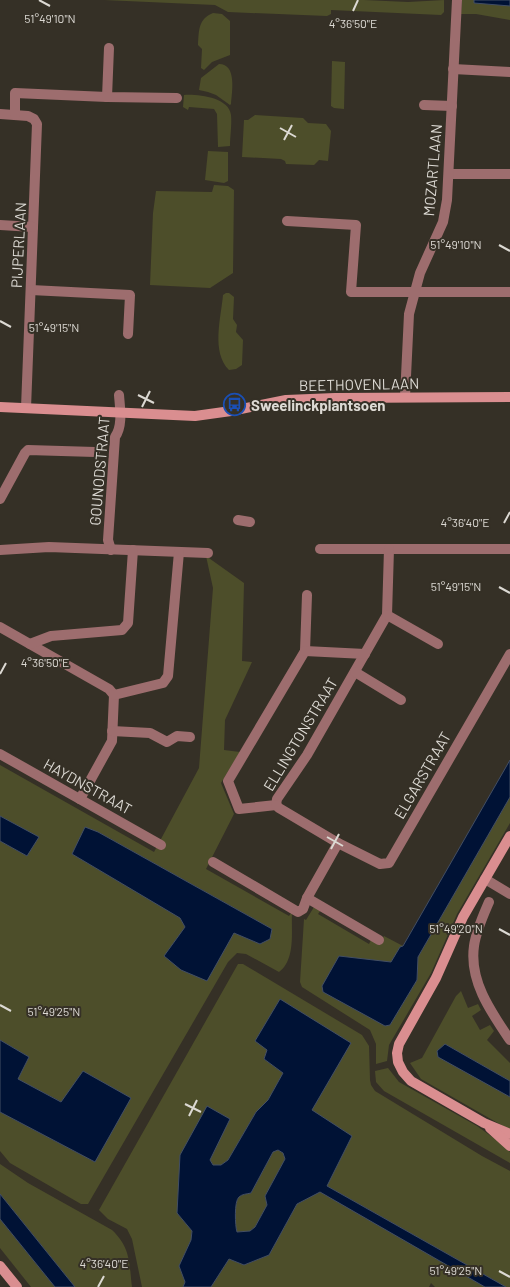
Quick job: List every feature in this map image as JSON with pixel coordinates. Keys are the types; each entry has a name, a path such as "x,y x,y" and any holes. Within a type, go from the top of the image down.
{"street":[{"name":"MOZARTLAAN","path":"405,397 409,314 420,273 443,222 449,174 456,0"},
{"path":"107,97 109,48"},
{"path":"454,69 510,72"},
{"path":"15,115 15,92 107,97 177,98"},
{"path":"424,105 452,106"},
{"name":"PIJPERLAAN","path":"0,114 28,116 34,119 37,124 26,408"},
{"path":"449,174 510,174"},
{"path":"287,221 356,225 351,292 510,292"},
{"path":"0,225 34,227"},
{"path":"30,290 130,295 128,334"},
{"name":"GOUNODSTRAAT","path":"111,550 108,540 115,437 118,432 120,412 119,395"},
{"name":"BEETHOVENLAAN","path":"0,407 195,416 286,400 510,397"},
{"path":"0,499 24,453 28,450 95,452"},
{"path":"238,520 250,522"},
{"path":"0,550 49,547 208,553"},
{"path":"320,549 510,549"},
{"name":"ELLINGTONSTRAAT","path":"307,595 305,651 228,781 239,809 276,805 277,799 308,755 387,615 389,549"},
{"path":"30,644 51,636 122,630 128,623 133,550"},
{"path":"114,695 163,683 168,676 180,552"},
{"path":"387,615 438,644"},
{"path":"0,627 109,689 114,695 112,741 80,799"},
{"name":"ELLINGTONSTRAAT","path":"305,651 365,654"},
{"name":"ELGARSTRAAT","path":"276,805 278,808 338,843 380,864 388,862 510,654"},
{"name":"ELLINGTONSTRAAT","path":"355,672 401,700"},
{"path":"112,731 150,733 167,742 177,736 190,737"},
{"name":"HAYDNSTRAAT","path":"0,754 161,845"},
{"path":"510,836 463,917 436,978 405,1030 397,1053 398,1062 407,1078 484,1123 510,1134"},
{"path":"213,862 298,912 303,909 307,898 338,843"},
{"path":"485,879 510,894"},
{"path":"307,898 379,940"},
{"path":"489,902 479,926 474,947 475,974 484,998 510,1040"},
{"path":"484,1123 510,1146"},
{"path":"0,1266 17,1287"}],"green space":[{"path":"104,0 364,0 408,2 444,0 444,12 441,15 331,10 331,14 327,16 228,12 215,5"},
{"path":"462,0 510,0 510,20 476,14 461,14"},
{"path":"213,13 222,14 230,21 230,55 212,62 204,70 201,68 202,49 198,45 199,30 204,19"},
{"path":"332,61 345,62 344,109 331,106"},
{"path":"219,64 225,65 231,73 230,105 216,95 199,90 201,78"},
{"path":"184,95 204,96 219,100 225,104 231,115 230,146 218,147 217,114 214,109 189,107 188,110 183,107"},
{"path":"255,115 303,118 308,123 326,124 331,131 328,161 319,160 314,165 286,164 281,159 242,157 244,120 248,120"},
{"path":"208,151 228,152 228,181 224,183 205,180"},
{"path":"214,185 228,186 234,190 233,273 210,288 150,285 153,213 156,191 212,192"},
{"path":"226,293 234,297 233,319 237,325 236,332 243,340 242,365 236,369 229,370 223,363 220,354 218,334 223,295"},
{"path":"206,556 244,583 242,661 252,662 225,720 224,750 240,752 221,783 234,814 206,869 289,916 292,912 292,944 288,960 279,972 246,954 237,953 228,962 88,1204 81,1204 10,1163 0,1151 0,1112 95,1162 62,1102 17,1079 29,1057 0,1040 0,841 27,856 38,837 0,816 0,765 154,852 199,768 213,588","holes":["85,828 98,832 272,929 260,944 234,933 185,927 180,917 72,854"]},
{"path":"510,797 510,823 457,914 431,973 389,1045 387,1061 376,1064 376,1044 370,1030 302,987 300,982 304,919 306,920 314,907 321,910 318,914 369,944 371,940 379,944 384,936 403,946 391,962 388,963 390,1025 417,980 418,957"},
{"path":"238,964 243,964 362,1035 369,1046 370,1080 375,1091 510,1171 510,1287 506,1287 327,1186 312,1110 267,1050 264,1059 283,1073 268,1100 256,1112 228,1160 221,1165 213,1165 210,1160 213,1151 177,1213 192,1231 191,1240 179,1266 185,1282 183,1287 142,1287 132,1239 127,1229 108,1219 99,1210"},
{"path":"461,991 468,1008 478,1004 481,1010 472,1016 480,1030 490,1025 494,1031 487,1040 510,1063 510,1081 445,1044 437,1054 510,1097 510,1130 421,1079 410,1063 422,1058 456,996"},
{"path":"388,1068 399,1082 477,1126 502,1144 510,1152 510,1163 384,1091 376,1082 375,1071"},
{"path":"278,1150 283,1153 285,1159 265,1196 267,1205 255,1227 250,1231 237,1232 235,1214 237,1199 242,1195 251,1193 273,1152"},
{"path":"0,1164 28,1183 112,1230 123,1243 126,1250 132,1287 75,1287 0,1194"},
{"path":"320,1191 485,1287 435,1287 431,1283 429,1287 211,1287 229,1259 244,1265 269,1255 297,1204"},
{"path":"0,1219 55,1287 31,1287 0,1248"}],"water":[{"path":"474,0 510,0 510,6 474,3"},
{"path":"510,760 510,797 418,957 417,980 390,1025 385,1026 323,992 322,986 339,956 391,962 400,947 403,946"},
{"path":"0,816 39,837 27,856 0,841"},
{"path":"85,827 98,832 272,929 270,939 260,944 234,933 207,981 181,970 164,956 185,927 180,918 72,854"},
{"path":"280,999 351,1043 312,1110 352,1136 327,1186 506,1287 485,1287 320,1192 297,1204 269,1255 244,1265 229,1259 211,1287 183,1287 185,1282 179,1266 191,1240 192,1231 177,1213 180,1155 207,1106 230,1119 210,1160 213,1165 221,1165 228,1160 256,1112 268,1100 283,1073 264,1059 267,1050 255,1041","holes":["278,1150 283,1153 285,1159 265,1196 267,1205 255,1227 250,1231 237,1232 235,1214 237,1199 242,1195 251,1193 273,1152"]},
{"path":"0,1040 29,1057 18,1079 61,1102 83,1071 131,1098 95,1162 0,1112"},
{"path":"445,1044 510,1081 510,1097 438,1057 437,1051"},
{"path":"0,1194 75,1287 55,1287 0,1219"}],"place":[{"name":"Sweelinckplantsoen","path":"235,405"}]}
